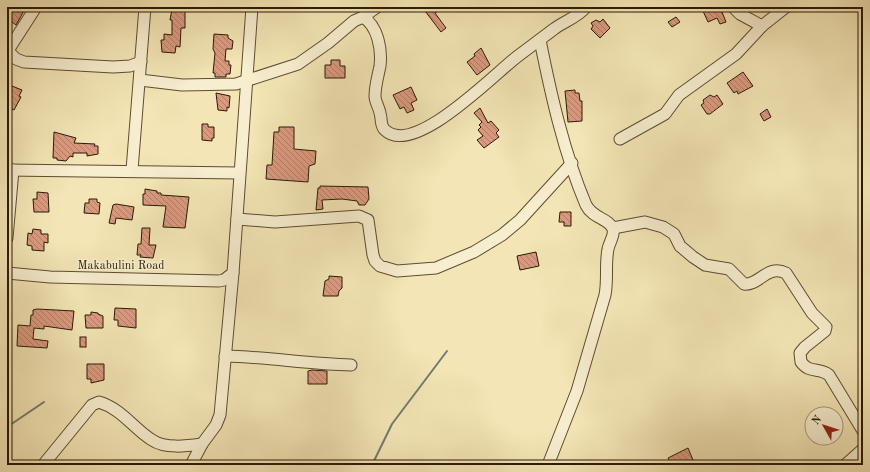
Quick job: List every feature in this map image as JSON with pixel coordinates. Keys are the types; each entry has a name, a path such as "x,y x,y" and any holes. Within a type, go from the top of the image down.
{"street":[{"path":"36,7 7,52 16,59 29,62 113,67 130,66 141,62"},
{"path":"132,170 145,7"},
{"path":"191,465 202,444 216,425 220,415 233,273 252,7"},
{"path":"140,80 174,84 219,86 236,84 298,64 328,43 354,21 364,17 377,7"},
{"path":"364,17 371,23 378,39 380,63 376,82 375,99 380,113 382,126 385,131 392,134 414,133 445,117 506,65 555,28 578,16 586,7"},
{"path":"733,7 740,14 762,26"},
{"path":"620,139 665,114 679,95 736,54 762,26 786,7"},
{"path":"540,40 560,127 589,210 595,216 604,220 612,228 613,232 606,257 607,283 605,295 577,391 548,465"},
{"path":"237,219 275,222 359,216 368,220 373,255 375,261 380,266 397,270 436,268 474,252 512,228 572,163"},
{"path":"7,238 10,170 132,170 166,173 240,173"},
{"path":"612,228 645,222 663,227 674,234 680,246 693,257 705,265 729,269 744,284 750,283 771,271 777,270 786,273 812,313 826,327 825,331 800,353 800,362 811,370 822,371 829,375 863,431"},
{"name":"Makabulini Road","path":"7,273 50,277 219,281 228,278 233,273"},
{"path":"225,356 351,365"},
{"path":"44,465 92,405 99,402 112,408 136,425 151,440 158,444 183,446 202,444"},
{"path":"845,465 863,449"}],"green space":[{"path":"7,289 11,289 7,415"}],"building":[{"path":"15,7 26,7 16,25 8,19"},
{"path":"422,7 444,7 435,13 446,28 441,32"},
{"path":"713,7 720,7 726,22 720,24 717,18 708,22 703,11"},
{"path":"185,8 185,28 181,28 180,47 176,46 175,53 162,52 161,40 164,40 164,34 172,35 172,20 170,20 172,9"},
{"path":"676,17 680,22 672,27 668,22"},
{"path":"603,19 610,28 600,38 591,29 593,26 591,23 596,20 600,22"},
{"path":"214,34 228,35 228,38 233,41 232,49 226,49 225,61 229,61 229,65 231,65 230,74 226,74 226,77 215,77 215,73 213,73 215,53 213,49"},
{"path":"481,48 490,65 477,75 467,62 475,56 474,54"},
{"path":"331,60 340,60 340,66 345,66 345,78 325,78 325,65 331,65"},
{"path":"743,72 753,86 738,94 737,91 734,93 727,83"},
{"path":"12,86 22,90 19,96 21,97 14,110 7,107 7,93 9,94"},
{"path":"411,87 417,100 411,103 414,110 407,113 404,107 400,109 393,95"},
{"path":"575,90 575,93 579,93 580,101 582,101 582,121 568,122 565,91"},
{"path":"216,93 230,96 229,108 227,107 227,111 218,110"},
{"path":"710,95 714,97 717,95 723,104 710,114 707,114 701,105 704,103 703,100"},
{"path":"480,108 488,123 491,121 499,130 496,133 499,137 484,148 477,140 483,136 478,130 481,127 479,125 482,122 474,113"},
{"path":"767,109 771,117 764,121 760,114"},
{"path":"202,124 208,124 208,127 214,127 214,138 212,138 212,141 202,140"},
{"path":"279,127 294,127 294,149 316,151 315,164 309,166 308,182 266,179 267,165 272,165 274,132 279,132"},
{"path":"54,132 76,138 74,143 95,144 94,146 98,146 98,154 87,156 87,153 73,153 73,157 70,156 66,161 53,158"},
{"path":"320,186 368,187 369,199 365,205 359,205 357,201 342,199 322,200 323,209 316,210 318,188 320,188"},
{"path":"145,189 157,191 157,193 161,193 161,195 189,197 185,228 163,227 166,206 143,205 143,194 145,194"},
{"path":"37,192 48,193 49,212 34,212 33,199 37,199"},
{"path":"89,199 97,199 97,202 100,203 99,214 84,213 85,203 89,203"},
{"path":"116,204 134,207 132,220 116,218 115,224 109,223 113,205"},
{"path":"560,212 571,212 571,226 564,226 564,222 559,222"},
{"path":"142,228 150,228 149,245 156,245 153,258 140,257 141,255 137,255 138,244 141,244"},
{"path":"33,229 41,230 41,234 48,234 48,243 44,242 44,251 32,250 32,246 27,245 28,233 32,234"},
{"path":"536,252 539,266 520,270 517,256"},
{"path":"329,276 342,277 342,288 339,291 338,296 323,296 325,281 329,279"},
{"path":"115,308 136,309 136,328 118,326 118,320 114,320"},
{"path":"33,310 74,311 72,330 44,326 44,329 34,328 33,339 48,341 47,348 17,346 18,325 30,326"},
{"path":"91,312 98,313 103,316 103,328 86,328 85,315 91,315"},
{"path":"80,337 86,337 86,347 80,347"},
{"path":"87,364 104,364 104,380 91,383 91,379 87,379"},
{"path":"308,371 327,371 327,384 308,384"},
{"path":"688,448 693,460 682,465 672,465 668,458"}],"waterway":[{"path":"372,465 392,424 447,351"},
{"path":"7,427 44,402"}]}
